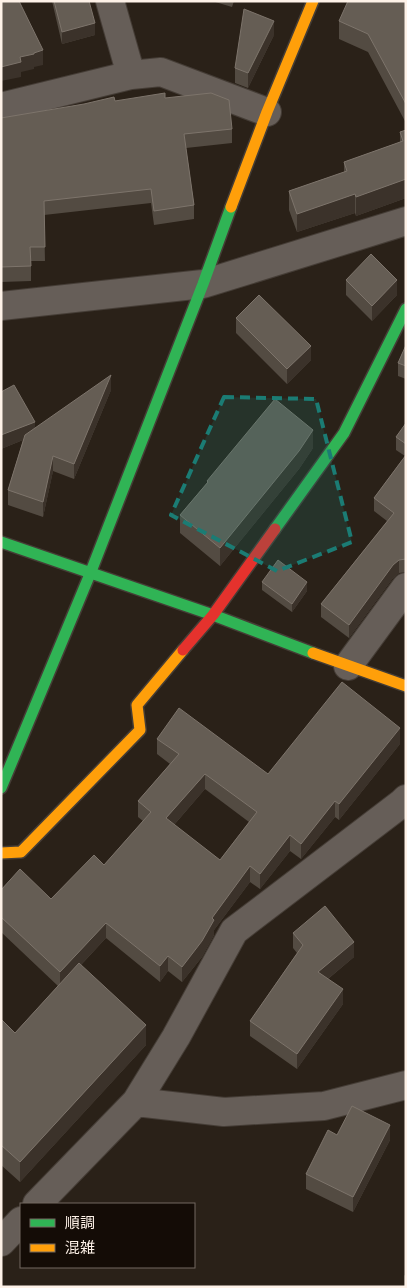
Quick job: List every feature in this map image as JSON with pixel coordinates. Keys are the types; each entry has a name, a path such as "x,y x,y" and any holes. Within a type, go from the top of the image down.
{"street":[{"path":"110,1 131,75"},
{"path":"1,788 90,574 203,284 267,112 313,1"},
{"path":"1,107 131,75 161,72 267,112"},
{"path":"1,306 203,284 406,221"},
{"path":"1,852 20,852 140,730 137,705 213,615 344,433 406,310"},
{"path":"1,542 213,615 406,686"},
{"path":"348,666 406,587"},
{"path":"39,1203 136,1102 176,1038 234,931 406,799"},
{"path":"136,1102 224,1112 324,1106 406,1085"},
{"path":"1,1242 20,1222"}],"highlighted area":[{"path":"224,397 316,399 352,542 277,571 171,515"}],"building":[{"path":"1,1 19,1 43,50 20,57 21,62 1,67"},
{"path":"54,1 89,1 95,23 62,32"},
{"path":"348,1 406,1 406,104 368,34 339,21"},
{"path":"244,9 274,21 248,73 235,68"},
{"path":"165,93 165,98 211,93 229,100 232,129 184,134 194,205 154,211 151,189 44,201 45,247 30,247 31,266 1,267 1,118 114,97 115,101"},
{"path":"406,130 406,179 356,197 355,194 297,214 289,191 347,171 344,162 403,141 400,132"},
{"path":"371,254 397,280 372,306 346,280"},
{"path":"259,295 311,346 287,369 236,318"},
{"path":"406,345 406,366 398,363"},
{"path":"111,375 74,464 53,456 43,502 8,490 25,435"},
{"path":"14,385 35,422 1,435 1,392"},
{"path":"275,399 313,430 299,451 220,548 180,515"},
{"path":"406,423 406,444 396,437"},
{"path":"406,455 406,559 399,560 393,565 349,625 321,604 394,513 374,498"},
{"path":"278,560 307,582 292,604 262,582"},
{"path":"342,682 400,728 339,804 335,801 301,844 290,835 260,874 250,866 212,918 214,920 202,941 182,967 168,956 160,966 106,923 60,972 1,917 1,890 20,869 51,899 94,855 104,865 151,812 138,801 179,754 157,739 179,708 268,774","holes":["205,774 257,812 220,860 166,818"]},
{"path":"325,906 354,942 318,972 343,989 297,1054 250,1021 303,945 293,933"},
{"path":"79,963 146,1025 20,1162 1,1145 1,1019 15,1033"},
{"path":"352,1106 390,1125 353,1197 306,1174 328,1130 337,1135"}],"traffic: fast":[{"path":"1,788 90,574 231,207"},
{"path":"275,529 344,433 406,309"},
{"path":"1,542 213,615 313,653"}],"traffic: slow":[{"path":"231,207 267,112 313,1"},
{"path":"1,853 21,852 140,730 137,705 183,650"},
{"path":"313,653 406,686"}],"traffic: jam":[{"path":"183,650 213,615 275,529"}]}
